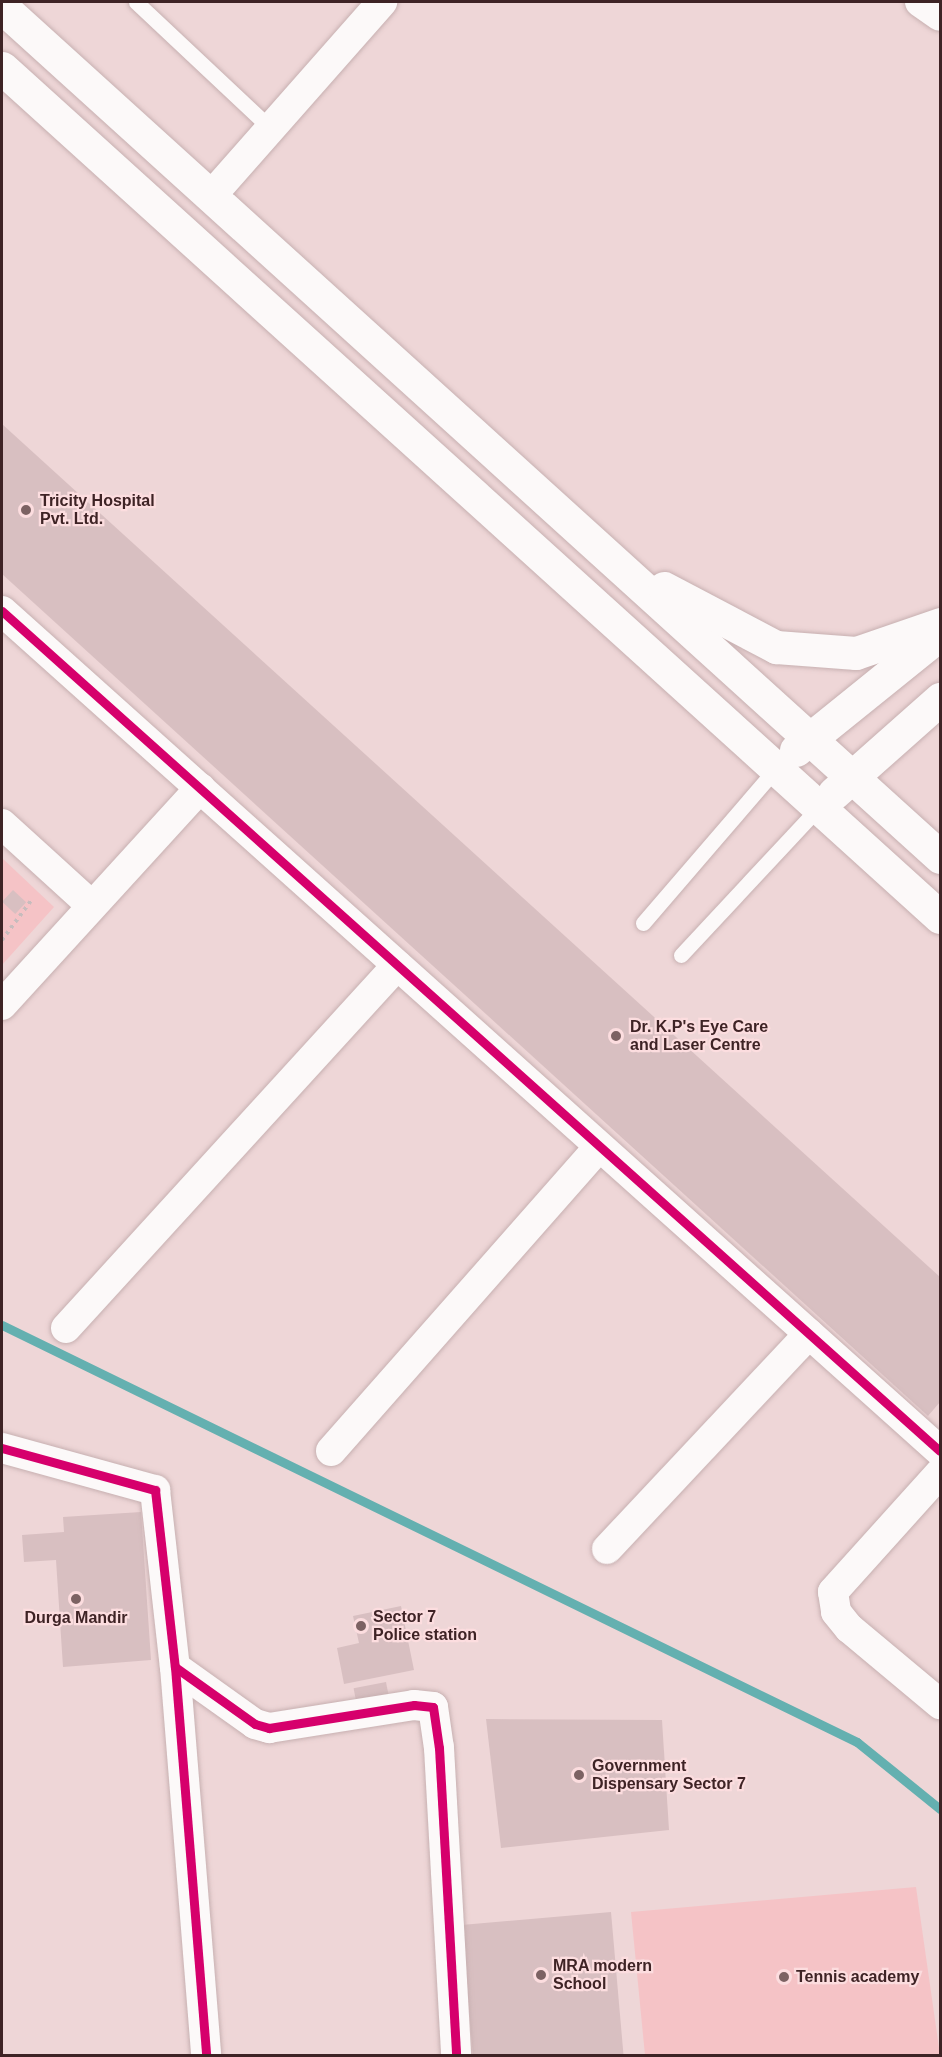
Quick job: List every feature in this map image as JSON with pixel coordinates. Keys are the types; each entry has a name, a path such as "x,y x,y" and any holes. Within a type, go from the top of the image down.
{"main road":[{"path":"2,8 617,564 812,736 851,777 940,857"},
{"path":"2,68 777,767 818,808 940,917"},
{"path":"617,564 776,647 856,653 940,624"},
{"path":"777,767 812,736 940,634"},
{"path":"818,808 940,699"}],"street":[{"path":"211,196 382,2"},
{"path":"920,2 940,16"},
{"path":"2,611 940,1451"},
{"path":"2,1005 90,904 200,788"},
{"path":"2,824 90,904"},
{"path":"66,1328 397,965"},
{"path":"331,1451 600,1147"},
{"path":"607,1549 808,1334"},
{"path":"2,1448 155,1490 175,1667 206,2055"},
{"path":"940,1473 833,1592 836,1611 849,1628 940,1704"},
{"path":"175,1667 255,1724 269,1728 414,1705 433,1707 440,1748 456,2055"}],"lane":[{"path":"136,2 270,128"},
{"path":"643,923 777,767"},
{"path":"681,955 818,808"}],"path":[{"path":"2,940 36,900 27,892"}],"shaded area":[{"path":"2,858 54,907 2,965"},
{"name":"Tennis academy","path":"916,1887 940,2055 645,2055 631,1912"}],"building":[{"path":"2,424 940,1277 940,1402 928,1416 2,574"},
{"path":"13,890 26,902 15,914 2,902"},
{"path":"141,1512 151,1660 63,1667 56,1560 24,1562 22,1535 64,1532 63,1517"},
{"path":"401,1606 414,1670 344,1684 337,1648 359,1643 353,1616"},
{"path":"386,1682 389,1698 357,1704 354,1688"},
{"name":"Government Dispensary Sector 7","path":"486,1719 662,1720 669,1830 501,1848"},
{"name":"MRA modern School","path":"611,1912 624,2056 473,2056 462,1925"}],"waterway":[{"path":"2,1325 857,1742 940,1809"}],"cycle path":[{"path":"2,611 940,1451"},
{"path":"2,1448 155,1490 175,1667 206,2056"},
{"path":"175,1667 255,1724 269,1728 414,1705 433,1707 439,1748 456,2056"}],"place":[{"name":"Tricity Hospital Pvt. Ltd.","path":"26,510"},
{"name":"Dr. K.P's Eye Care and Laser Centre","path":"616,1036"},
{"name":"Durga Mandir","path":"76,1599"},
{"name":"Sector 7 Police station","path":"361,1626"},
{"name":"Government Dispensary Sector 7","path":"579,1775"},
{"name":"MRA modern School","path":"541,1975"},
{"name":"Tennis academy","path":"784,1977"}]}
